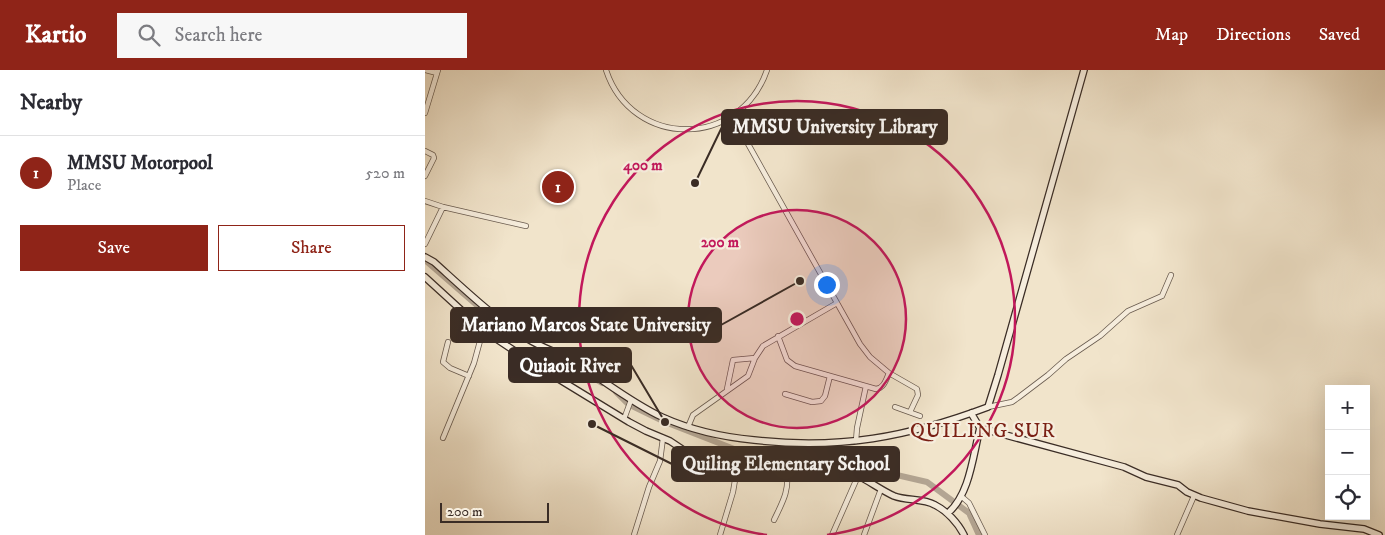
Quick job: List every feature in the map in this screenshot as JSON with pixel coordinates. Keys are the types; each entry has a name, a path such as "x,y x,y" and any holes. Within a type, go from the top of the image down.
{"street":[{"path":"425,70 438,71 425,113"},
{"path":"606,70 611,84 620,98 635,113 654,124 676,129 693,130 733,117 756,95 767,70"},
{"path":"987,407 998,375 1084,70"},
{"path":"733,117 837,303 870,358 889,373 917,389 918,395 910,412"},
{"path":"425,151 433,155 434,158 425,176"},
{"path":"425,201 526,226"},
{"path":"425,244 443,206"},
{"path":"425,257 434,262 499,320 529,340 578,364 631,402 663,418 718,435 769,442 812,444 856,442 907,433 987,407 1012,402 1066,359 1100,336 1127,311 1162,296 1171,275"},
{"path":"425,277 483,330 539,367 646,431 663,438 694,456 751,470 840,469 904,499 930,502 949,512 964,535"},
{"path":"688,427 693,415 748,376 755,358 763,346 837,303"},
{"path":"443,438 469,376 483,330"},
{"path":"778,336 787,360 795,366 879,388 884,384 889,373"},
{"path":"448,342 443,362 450,368 469,376"},
{"path":"727,390 733,360 755,358"},
{"path":"785,394 812,402 821,401 825,396 830,376"},
{"path":"856,442 866,386"},
{"path":"625,418 631,402"},
{"path":"895,407 919,416"},
{"path":"971,413 981,428 1124,467 1146,477 1178,485 1194,496 1270,516 1364,529 1379,535"},
{"path":"949,512 960,499 973,464 981,428"},
{"path":"634,535 649,487 660,461 663,438"},
{"path":"721,535 733,492 737,468"},
{"path":"775,520 785,498 788,482 787,471"},
{"path":"832,535 858,476"},
{"path":"864,535 881,489"},
{"path":"1177,535 1194,496"},
{"path":"960,499 969,503 985,535"}],"waterway":[{"path":"425,260 495,321 515,333"},
{"path":"541,348 602,383"},
{"path":"616,392 628,404 665,422 747,454 806,450 862,467 927,482 969,513 979,535"}],"place":[{"name":"MMSU University Library","path":"695,183"},
{"name":"MMSU Motorpool","path":"558,187"},
{"name":"Mariano Marcos State University","path":"800,281"},
{"name":"Quiaoit River","path":"665,422"},
{"name":"Quiling Elementary School","path":"592,424"}],"district":[{"name":"QUILING SUR","path":"983,430"}]}
